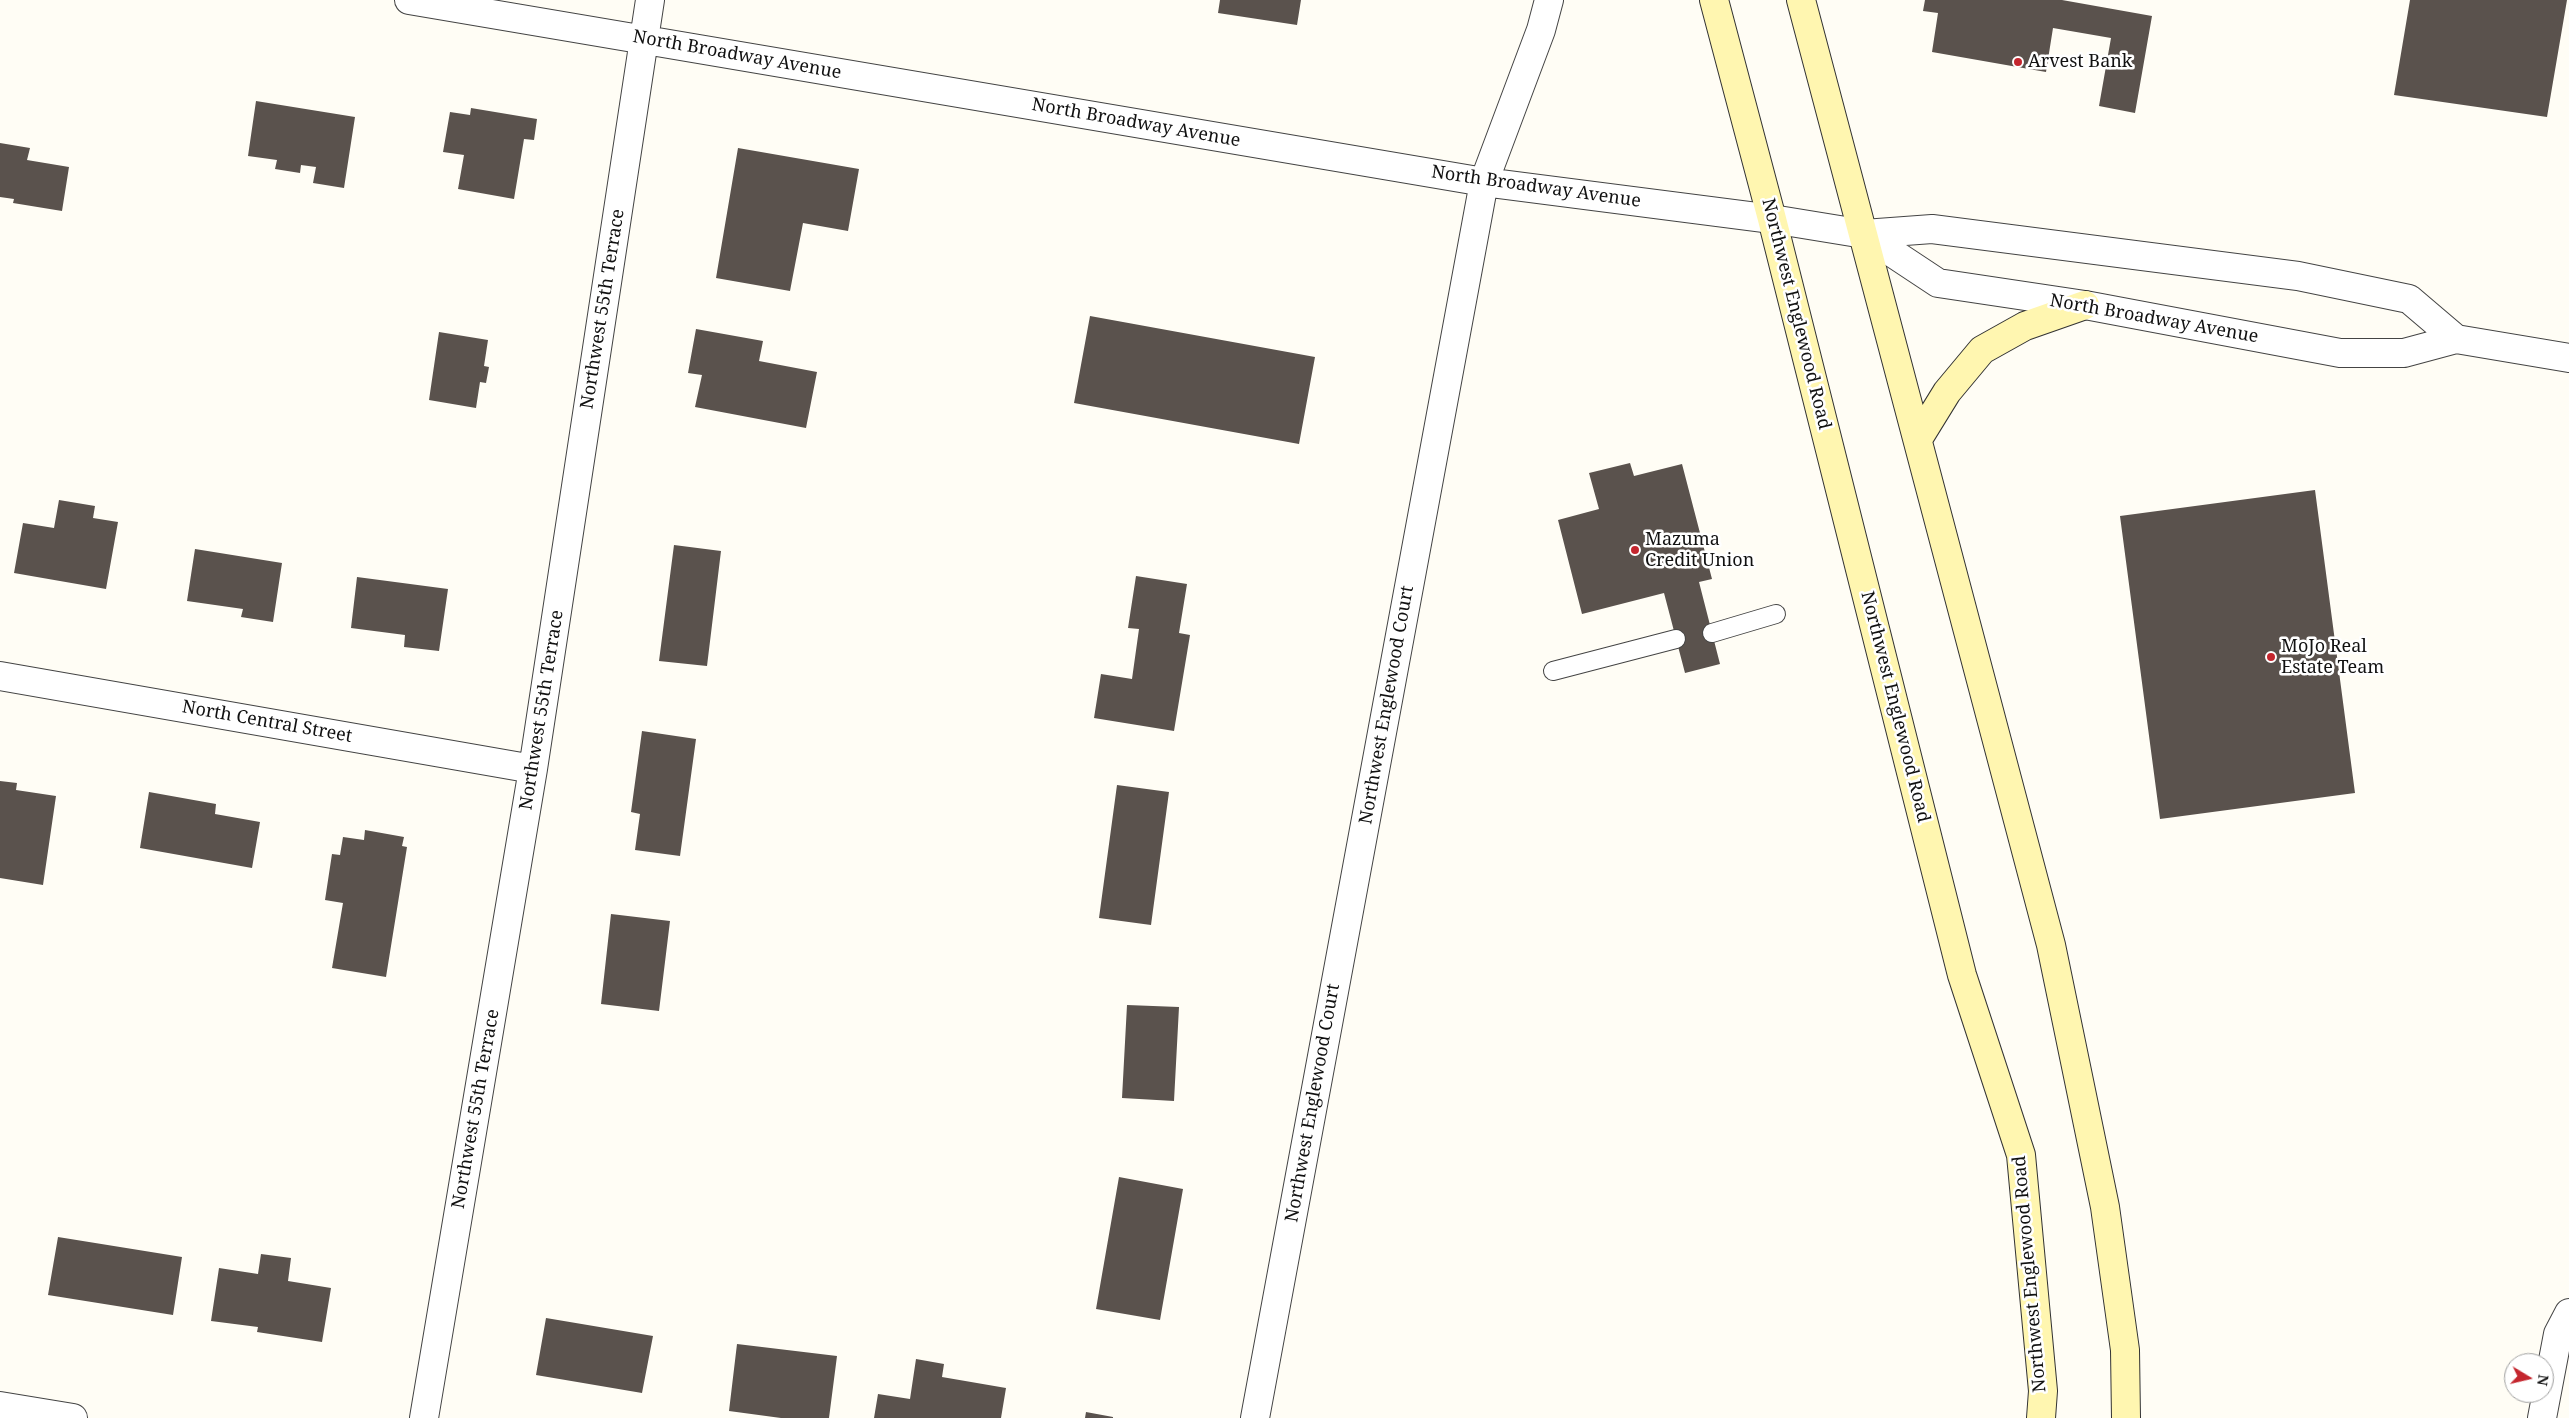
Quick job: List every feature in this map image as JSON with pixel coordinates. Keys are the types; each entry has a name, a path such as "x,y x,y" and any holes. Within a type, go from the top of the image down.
{"main road":[{"name":"Northwest Englewood Road","path":"1714,0 1772,219 1962,974 2021,1155 2043,1391 2041,1418"},
{"path":"1801,0 2051,945 2105,1207 2125,1350 2126,1418"},
{"path":"1918,439 1947,392 1982,350 2025,326 2085,305"}],"street":[{"name":"North Broadway Avenue","path":"409,0 1484,182 1772,219 1864,234 1932,229 2298,276 2409,299 2456,339"},
{"name":"Northwest 55th Terrace","path":"424,1418 533,769 650,0"},
{"name":"Northwest Englewood Court","path":"1255,1418 1484,182 1541,30 1550,0"},
{"name":"North Broadway Avenue","path":"1864,234 1938,284 2085,305 2340,353 2404,353 2456,339 2569,358"},
{"name":"North Central Street","path":"0,676 533,769"},
{"path":"2542,1418 2558,1334 2569,1313"},
{"path":"0,1406 72,1418"}],"lane":[{"path":"1712,633 1776,614"},
{"path":"1553,672 1676,639"}],"building":[{"path":"1220,0 1301,0 1297,25 1218,13"},
{"name":"Arvest Bank","path":"1925,0 2062,0 2152,16 2135,113 2099,106 2111,38 2053,28 2046,72 1932,52 1938,13 1923,11"},
{"path":"2410,0 2567,0 2547,117 2394,95"},
{"path":"256,101 355,117 344,188 313,183 316,167 301,165 300,173 275,169 277,160 248,156"},
{"path":"471,108 537,119 534,140 524,139 514,199 458,189 464,155 443,152 450,112 470,115"},
{"path":"0,143 30,148 27,160 69,167 62,211 13,203 14,199 0,197"},
{"path":"738,148 859,169 848,231 803,223 790,291 716,278"},
{"path":"1090,316 1315,357 1299,444 1074,403"},
{"path":"696,329 763,341 759,361 817,372 806,428 695,407 702,375 688,373"},
{"path":"439,332 488,340 484,366 489,367 486,383 480,382 476,408 429,400"},
{"name":"Mazuma Credit Union","path":"1630,463 1634,476 1682,464 1712,579 1699,582 1720,664 1685,673 1664,593 1582,614 1558,520 1599,509 1589,473"},
{"path":"2315,490 2355,793 2160,819 2120,516"},
{"path":"59,500 95,506 93,518 118,522 106,589 14,573 23,523 54,528"},
{"path":"674,545 721,551 707,666 659,661"},
{"path":"195,549 282,563 273,622 241,617 243,609 187,601"},
{"path":"1136,576 1187,584 1179,633 1190,635 1174,731 1094,718 1101,674 1132,679 1139,629 1128,628"},
{"path":"357,577 448,589 439,651 404,647 405,635 351,628"},
{"path":"642,731 696,739 680,856 635,850 640,814 631,812"},
{"path":"0,781 17,783 16,790 56,796 43,885 0,878"},
{"path":"1117,785 1169,792 1151,925 1099,918"},
{"path":"149,792 216,804 215,814 260,822 252,868 140,848"},
{"path":"365,830 404,837 402,846 407,847 386,977 332,968 343,903 325,900 332,854 340,855 343,837 364,840"},
{"path":"611,914 670,921 659,1011 601,1004"},
{"path":"1127,1005 1179,1007 1174,1101 1122,1098"},
{"path":"1119,1177 1183,1189 1160,1320 1096,1309"},
{"path":"58,1237 182,1257 173,1315 48,1295"},
{"path":"261,1254 291,1258 288,1281 331,1288 322,1342 257,1332 258,1327 211,1321 219,1268 258,1274"},
{"path":"546,1318 653,1336 642,1393 536,1375"},
{"path":"737,1344 837,1356 829,1418 781,1418 729,1411"},
{"path":"916,1359 944,1364 942,1377 1006,1388 1001,1418 874,1418 878,1394 910,1399"},
{"path":"1086,1412 1113,1417 1113,1418 1085,1418"}],"place":[{"name":"Arvest Bank","path":"2018,62"},
{"name":"Mazuma Credit Union","path":"1635,550"},
{"name":"MoJo Real Estate Team","path":"2271,657"}]}
